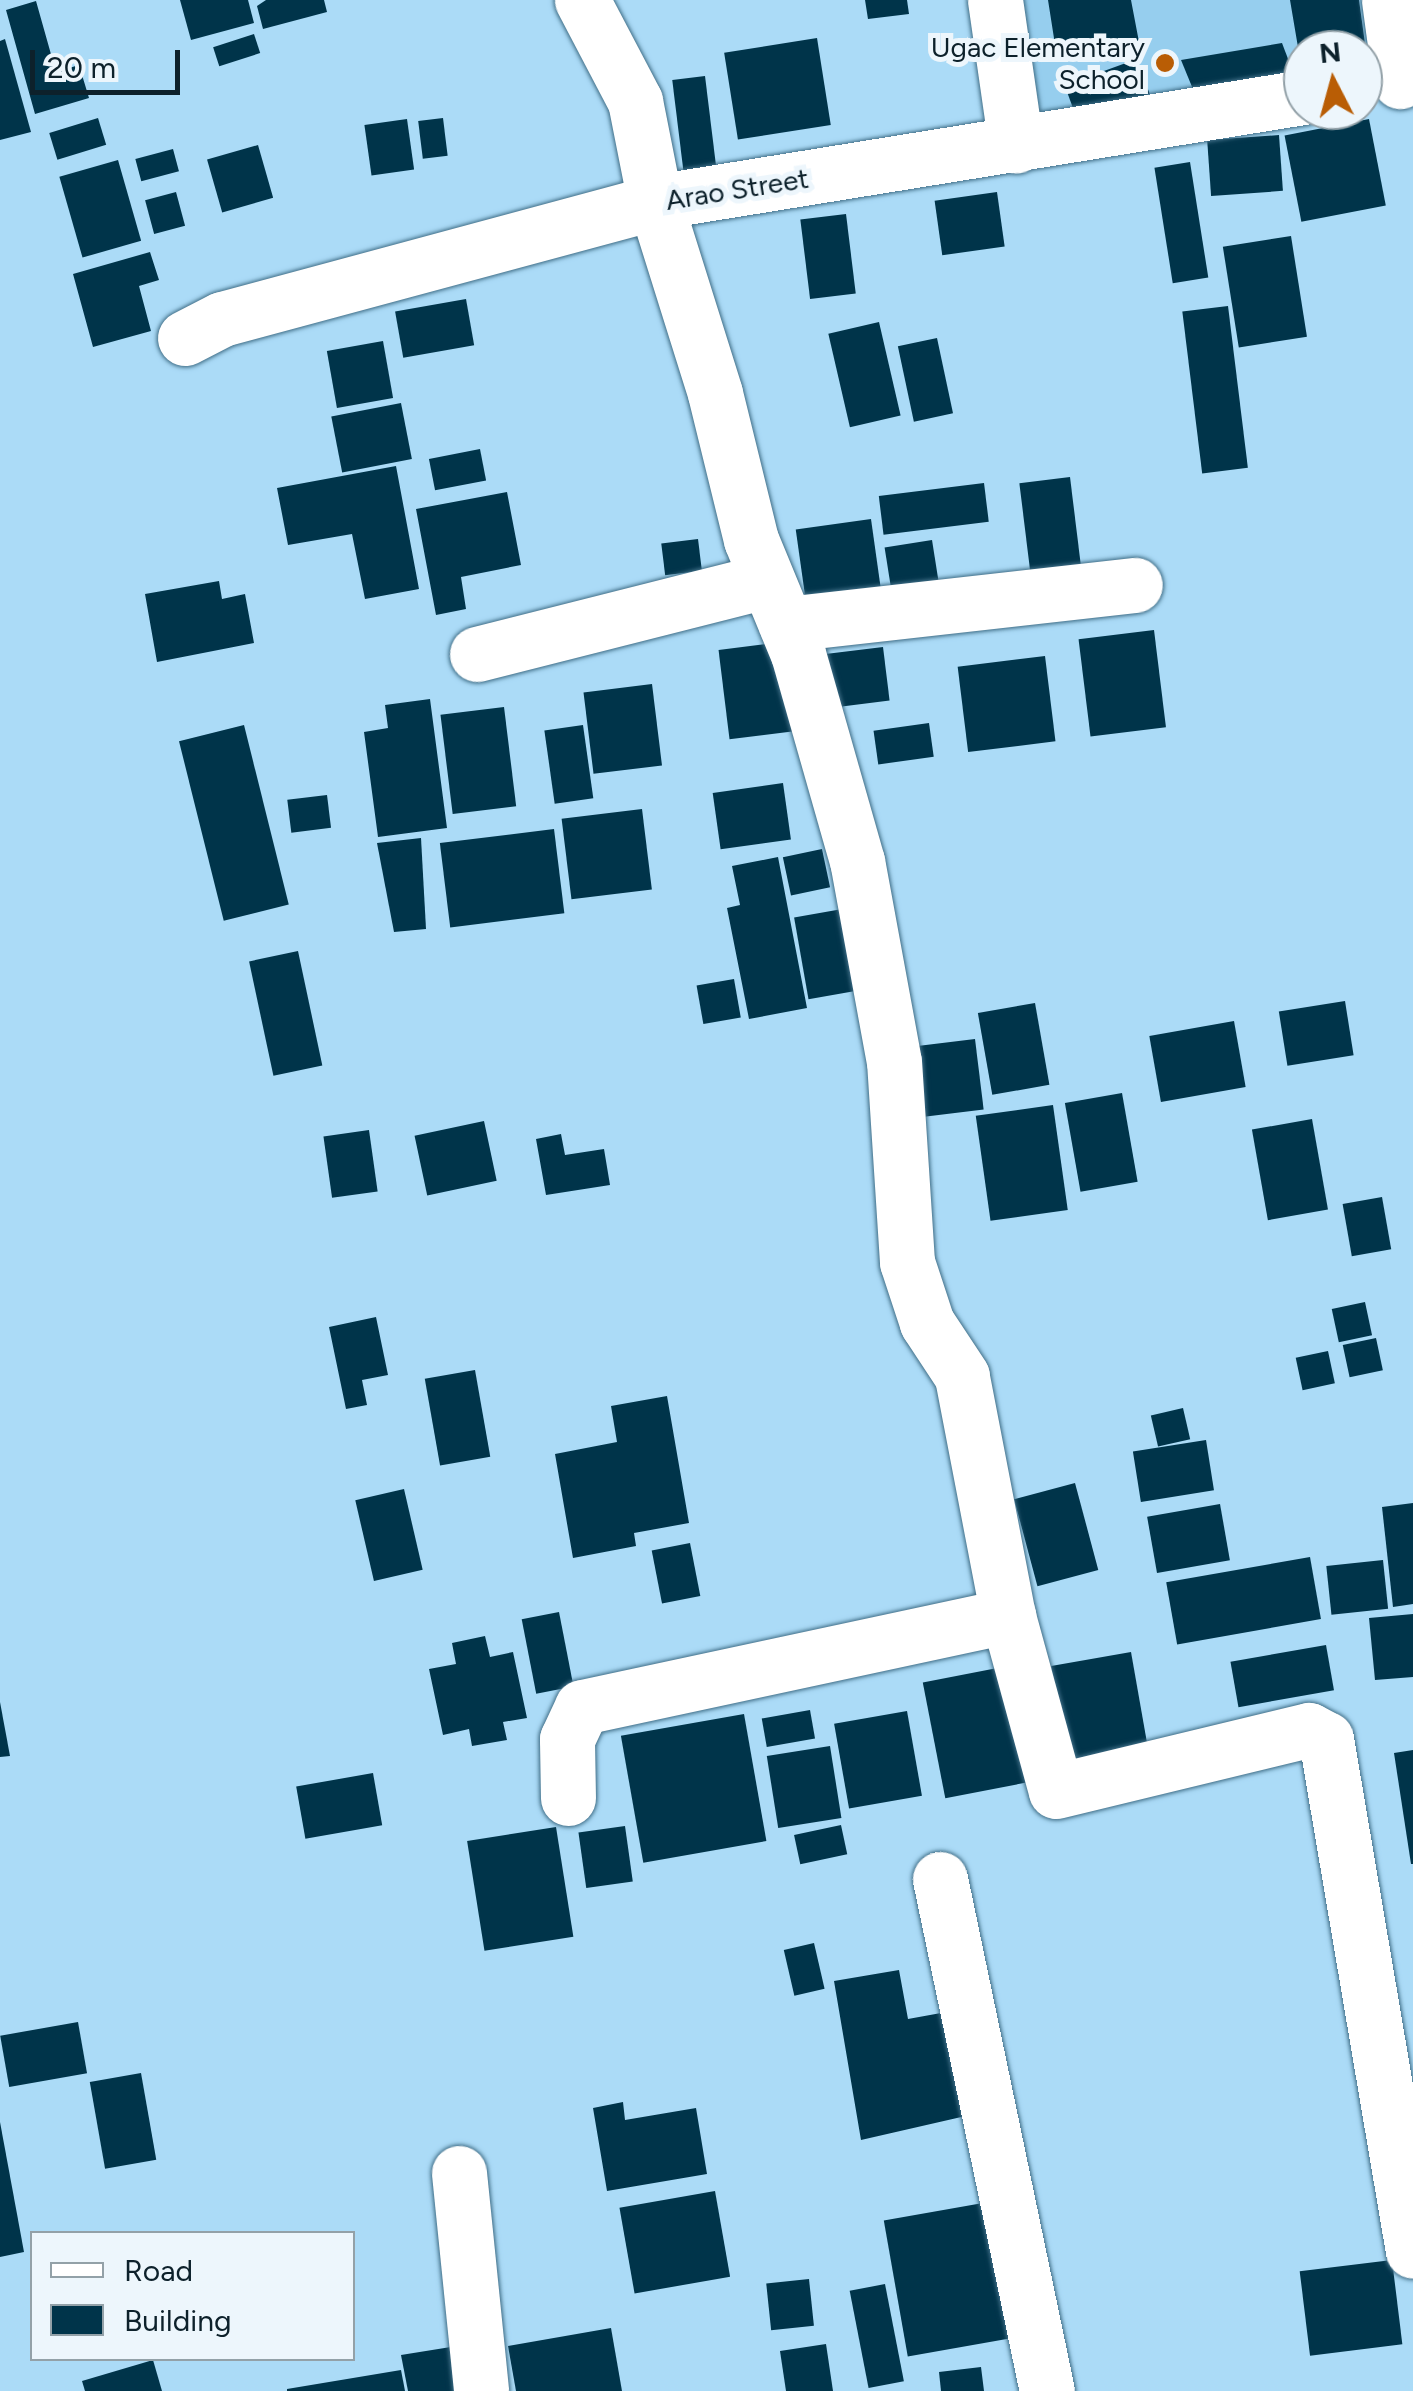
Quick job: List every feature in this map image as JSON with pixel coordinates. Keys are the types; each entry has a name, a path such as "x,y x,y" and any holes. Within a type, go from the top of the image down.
{"street":[{"path":"582,0 634,102"},
{"path":"627,0 634,102 656,202 879,956 907,1262 927,1323 962,1376 1008,1616 1056,1791 1309,1730 1326,1740 1413,2251"},
{"path":"995,0 1016,145"},
{"path":"1389,0 1392,82"},
{"name":"Arao Street","path":"184,338 222,320 656,202 1283,100"},
{"path":"478,654 775,602 1135,584"},
{"path":"568,1798 567,1739 582,1707 1008,1616"},
{"path":"940,1878 1047,2391"},
{"path":"459,2172 481,2391"}],"shaded area":[{"name":"Ugac Elementary School","path":"1017,0 1413,0 1413,58 1383,64 1383,30 1283,30 1283,83 1039,128"}],"building":[{"path":"180,0 248,0 254,23 191,40"},
{"path":"266,0 324,0 327,12 263,29 257,6"},
{"path":"865,0 907,0 909,14 868,19"},
{"path":"1048,0 1131,0 1139,42 1097,40 1056,51"},
{"path":"1290,0 1359,0 1363,30 1295,30"},
{"path":"36,1 56,72 79,65 89,98 35,114 6,10"},
{"path":"254,34 260,53 219,66 213,47"},
{"path":"817,38 831,125 738,140 724,53"},
{"path":"5,39 31,132 0,140 0,41"},
{"path":"1282,43 1283,82 1197,99 1181,60"},
{"path":"1137,59 1150,94 1077,120 1065,85"},
{"path":"705,76 716,169 684,173 672,80"},
{"path":"98,118 106,145 57,160 49,133"},
{"path":"443,118 448,156 423,159 418,121"},
{"path":"407,119 414,170 372,175 364,125"},
{"path":"1312,130 1371,130 1386,205 1301,222 1285,135"},
{"path":"1279,135 1283,191 1211,196 1207,140"},
{"path":"258,145 273,198 222,212 207,160"},
{"path":"173,149 179,171 141,181 135,159"},
{"path":"118,160 141,241 83,258 59,177"},
{"path":"1190,162 1208,278 1173,283 1154,168"},
{"path":"176,192 185,226 154,234 145,200"},
{"path":"997,192 1005,246 942,255 935,201"},
{"path":"846,214 856,293 810,299 800,220"},
{"path":"1291,236 1307,337 1239,348 1223,247"},
{"path":"150,252 159,280 139,286 151,331 93,347 73,274"},
{"path":"466,299 474,345 403,358 395,312"},
{"path":"1228,306 1248,468 1202,473 1182,312"},
{"path":"879,322 901,416 850,427 828,334"},
{"path":"937,338 953,413 914,422 898,346"},
{"path":"383,341 393,398 337,408 327,351"},
{"path":"401,403 412,459 342,473 331,417"},
{"path":"480,449 486,480 435,490 429,459"},
{"path":"396,466 419,589 365,599 352,534 288,545 277,488"},
{"path":"1070,477 1082,578 1032,584 1019,483"},
{"path":"984,483 989,522 884,535 879,496"},
{"path":"507,492 521,565 461,577 466,609 436,615 416,509"},
{"path":"871,519 882,600 807,611 796,530"},
{"path":"698,539 702,571 665,575 661,544"},
{"path":"932,540 939,584 892,592 885,548"},
{"path":"219,581 222,599 245,594 254,643 157,662 145,594"},
{"path":"1154,630 1166,727 1091,737 1079,639"},
{"path":"791,641 802,730 730,739 719,650"},
{"path":"883,647 890,701 826,708 819,655"},
{"path":"1045,656 1055,741 968,752 958,667"},
{"path":"652,684 662,765 594,774 584,692"},
{"path":"430,699 447,828 378,837 364,732 388,728 385,705"},
{"path":"504,707 516,806 453,814 440,715"},
{"path":"929,723 934,757 878,764 874,731"},
{"path":"244,725 289,905 224,921 179,741"},
{"path":"583,725 593,798 555,804 544,730"},
{"path":"783,783 791,839 721,849 713,793"},
{"path":"327,795 331,828 291,833 287,800"},
{"path":"642,809 652,889 571,899 562,819"},
{"path":"554,829 564,913 450,927 440,843"},
{"path":"421,838 426,929 394,932 377,843"},
{"path":"822,849 830,887 791,895 783,857"},
{"path":"778,857 807,1008 749,1019 727,908 740,905 732,866"},
{"path":"865,905 879,987 809,999 794,918"},
{"path":"298,951 322,1065 273,1076 249,961"},
{"path":"734,979 741,1017 703,1024 697,986"},
{"path":"1345,1001 1354,1055 1287,1066 1279,1011"},
{"path":"1035,1003 1049,1085 992,1095 978,1013"},
{"path":"1234,1021 1246,1087 1161,1102 1149,1036"},
{"path":"975,1039 984,1109 920,1117 911,1047"},
{"path":"1122,1093 1138,1182 1081,1192 1065,1103"},
{"path":"1053,1105 1068,1210 991,1221 976,1116"},
{"path":"1312,1119 1328,1210 1268,1220 1252,1130"},
{"path":"484,1121 497,1181 427,1195 415,1136"},
{"path":"369,1130 378,1191 332,1198 323,1136"},
{"path":"561,1134 565,1155 604,1149 610,1185 546,1195 536,1139"},
{"path":"1382,1197 1391,1249 1352,1256 1343,1204"},
{"path":"1365,1302 1372,1335 1339,1342 1332,1309"},
{"path":"376,1317 388,1375 362,1380 367,1405 346,1409 329,1327"},
{"path":"1376,1338 1383,1370 1350,1377 1343,1345"},
{"path":"1328,1351 1335,1383 1303,1390 1296,1358"},
{"path":"475,1370 490,1457 440,1466 425,1379"},
{"path":"667,1396 689,1523 634,1533 636,1546 573,1558 555,1454 617,1442 611,1406"},
{"path":"1183,1408 1190,1439 1158,1447 1151,1415"},
{"path":"1206,1440 1214,1490 1141,1502 1133,1452"},
{"path":"1075,1483 1098,1570 1037,1586 1014,1499"},
{"path":"404,1489 423,1570 374,1581 355,1500"},
{"path":"1413,1503 1413,1604 1393,1607 1382,1507"},
{"path":"1220,1504 1230,1560 1157,1573 1147,1517"},
{"path":"690,1543 700,1596 662,1603 652,1550"},
{"path":"1310,1557 1321,1619 1177,1644 1166,1582"},
{"path":"1383,1560 1388,1609 1331,1615 1326,1566"},
{"path":"559,1612 574,1687 536,1694 522,1619"},
{"path":"1413,1614 1413,1677 1375,1680 1369,1618"},
{"path":"485,1636 490,1657 513,1652 527,1718 503,1722 507,1740 472,1746 469,1729 443,1735 429,1669 456,1664 452,1643"},
{"path":"1326,1645 1334,1690 1238,1707 1230,1662"},
{"path":"1131,1652 1149,1756 1070,1770 1051,1666"},
{"path":"1018,1664 1041,1780 945,1798 923,1683"},
{"path":"0,1702 10,1756 0,1757"},
{"path":"810,1710 815,1739 767,1747 762,1719"},
{"path":"907,1711 922,1796 849,1809 834,1724"},
{"path":"744,1714 766,1841 643,1863 621,1736"},
{"path":"830,1746 841,1818 778,1828 767,1756"},
{"path":"1413,1750 1413,1864 1411,1864 1394,1753"},
{"path":"373,1773 382,1825 305,1839 296,1787"},
{"path":"841,1825 847,1854 800,1864 794,1835"},
{"path":"625,1826 633,1881 586,1888 578,1833"},
{"path":"556,1827 573,1937 484,1951 467,1841"},
{"path":"814,1943 825,1989 794,1996 784,1950"},
{"path":"899,1970 908,2019 952,2011 970,2115 861,2140 834,1981"},
{"path":"78,2022 87,2073 9,2087 0,2036"},
{"path":"141,2073 156,2160 105,2169 90,2082"},
{"path":"623,2102 625,2120 696,2108 707,2174 607,2191 593,2108"},
{"path":"0,2122 24,2252 0,2257"},
{"path":"715,2191 730,2277 635,2294 619,2208"},
{"path":"1000,2200 1024,2336 908,2356 884,2220"},
{"path":"1392,2260 1402,2344 1310,2356 1300,2271"},
{"path":"809,2279 814,2326 771,2330 766,2283"},
{"path":"885,2284 904,2381 869,2388 850,2291"},
{"path":"611,2328 622,2391 516,2391 508,2346"},
{"path":"826,2344 833,2391 786,2391 780,2351"},
{"path":"457,2346 465,2391 408,2391 401,2355"},
{"path":"153,2361 162,2391 85,2391 82,2381"},
{"path":"981,2367 984,2391 941,2391 939,2372"},
{"path":"401,2370 405,2391 287,2391 287,2389"}],"place":[{"name":"Ugac Elementary School","path":"1165,63"}]}
